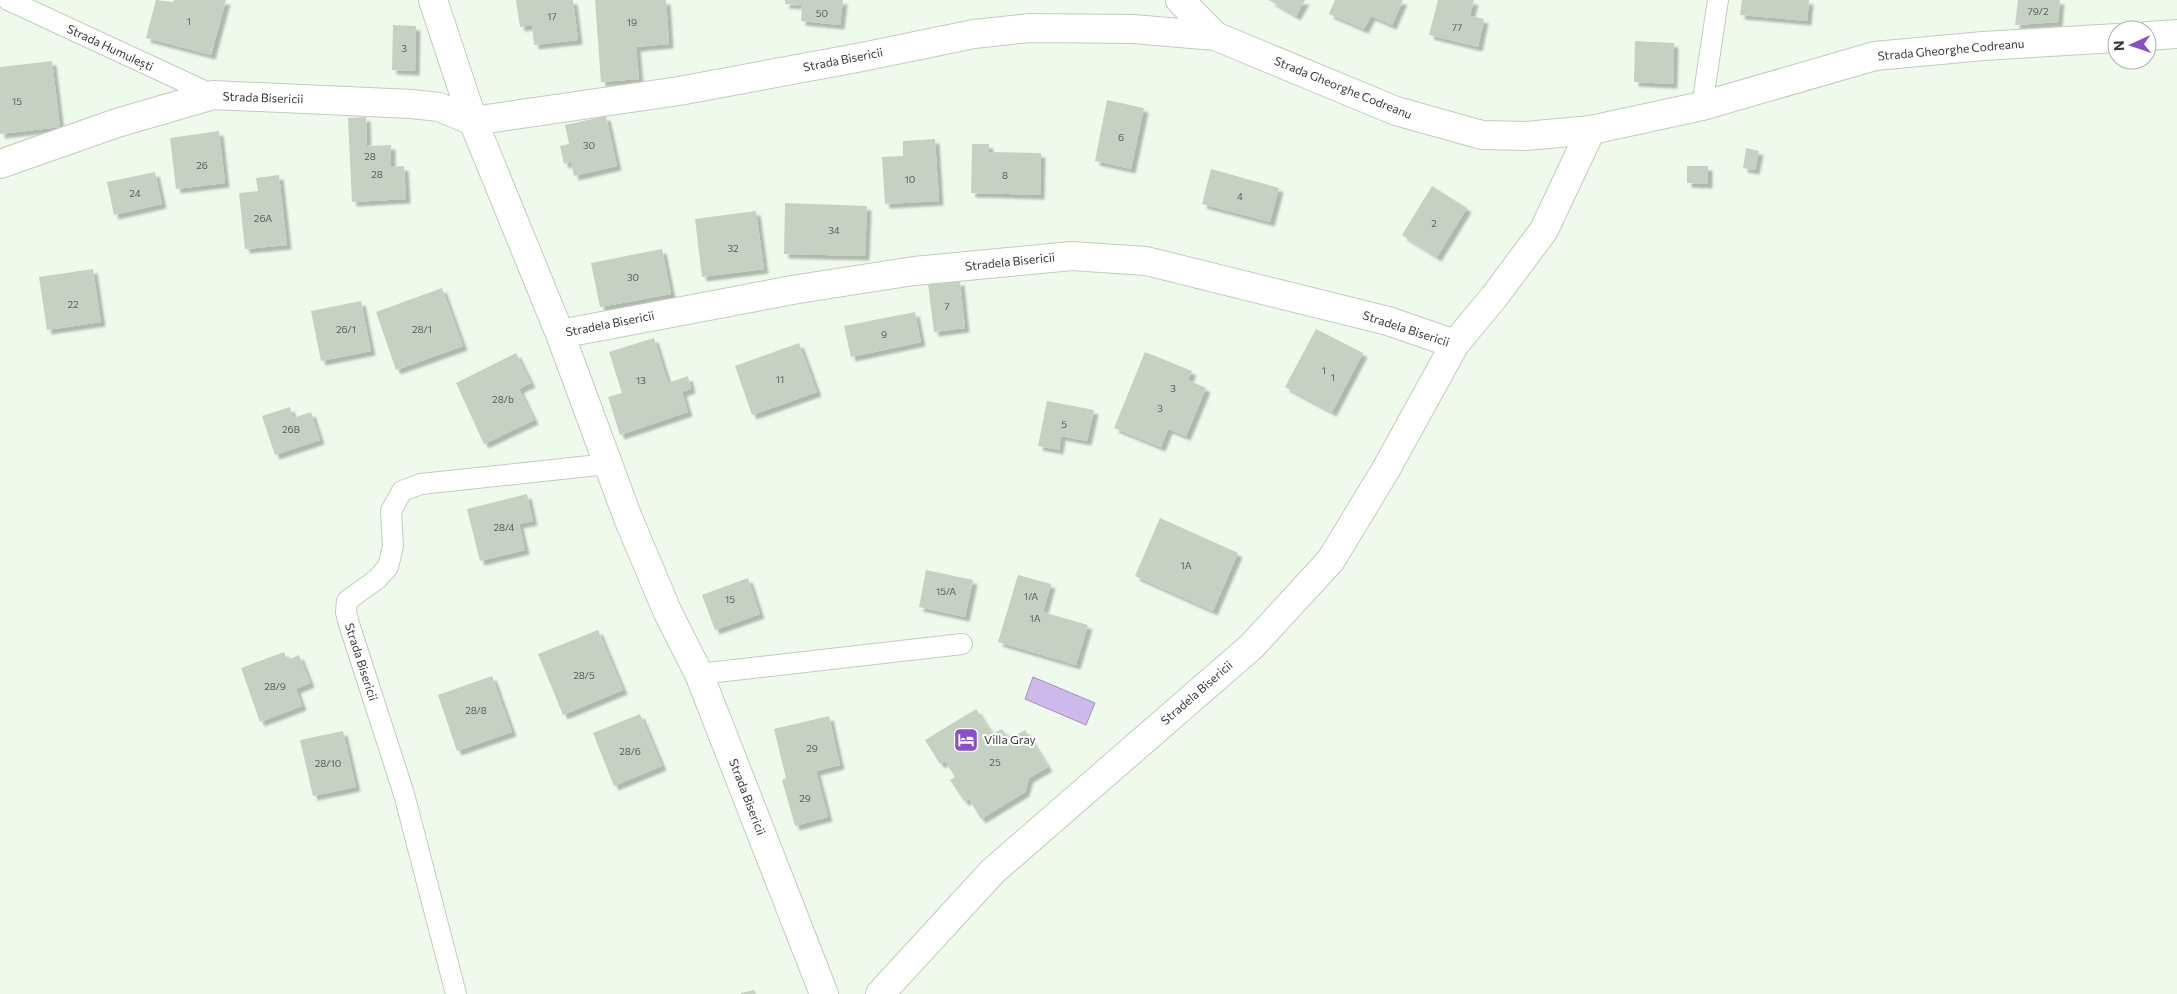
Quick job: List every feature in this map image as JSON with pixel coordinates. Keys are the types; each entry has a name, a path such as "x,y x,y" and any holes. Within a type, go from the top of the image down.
{"street":[{"path":"433,0 473,122"},
{"name":"Strada Gheorghe Codreanu","path":"1180,0 1216,36 1396,111 1443,126 1482,135 1526,136 1591,130 1702,106 1874,56 1983,46 2107,39"},
{"name":"Strada Bisericii","path":"0,164 117,123 213,96 412,104 439,107 473,122 689,89 974,34 1030,28 1067,27 1216,36"},
{"path":"2157,35 2177,34"},
{"name":"Strada Bisericii","path":"473,122 560,334 628,518 668,613 699,674 824,994"},
{"name":"Stradela Bisericii","path":"880,994 993,871 1252,646 1331,560 1385,471 1455,344 1494,297 1544,230 1591,130"},
{"name":"Stradela Bisericii","path":"560,334 798,289 914,272 1072,256 1146,261 1388,321 1455,344"}],"lane":[{"name":"Strada Humulești","path":"8,0 213,96"},
{"path":"1702,106 1718,0"},
{"name":"Strada Bisericii","path":"456,994 404,794 349,624 346,612 347,601 377,579 388,567 393,546 392,511 402,490 421,484 608,464"},
{"path":"699,674 962,644"}],"shaded area":[{"path":"1033,677 1095,703 1086,725 1025,699"}],"building":[{"path":"156,0 173,2 174,0 226,0 211,55 146,38"},
{"path":"516,0 573,0 578,40 534,45 532,25 520,27"},
{"path":"595,0 666,0 669,44 636,47 639,79 601,82"},
{"path":"785,0 843,0 840,25 801,21 802,5 785,4"},
{"path":"1269,0 1305,0 1296,16"},
{"path":"1335,0 1403,0 1392,25 1371,16 1364,29 1329,14"},
{"path":"1438,0 1474,0 1470,16 1484,19 1478,47 1429,35"},
{"path":"1742,0 1809,0 1807,21 1740,15"},
{"path":"2018,0 2060,0 2058,22 2015,25"},
{"path":"393,25 416,26 415,71 392,70"},
{"path":"1635,41 1674,43 1673,84 1634,82"},
{"path":"52,61 60,127 0,134 0,67"},
{"path":"1107,100 1144,108 1131,169 1095,161"},
{"path":"606,116 617,166 574,176 571,162 564,164 560,146 569,144 565,125"},
{"path":"366,117 367,146 391,145 391,167 404,166 406,199 352,202 348,118"},
{"path":"219,131 225,183 176,189 170,138"},
{"path":"935,139 939,201 885,204 882,157 903,156 903,141"},
{"path":"972,144 989,144 989,152 1041,153 1040,195 971,193"},
{"path":"1746,148 1759,151 1755,170 1743,168"},
{"path":"1687,166 1708,166 1708,184 1687,183"},
{"path":"1211,169 1279,188 1270,222 1202,204"},
{"path":"155,172 162,204 114,215 107,182"},
{"path":"279,175 287,245 245,249 239,193 258,191 256,178"},
{"path":"1432,186 1467,208 1437,257 1402,235"},
{"path":"785,203 867,206 865,256 784,254"},
{"path":"756,211 764,269 702,277 695,219"},
{"path":"662,249 671,294 600,307 591,263"},
{"path":"93,269 101,322 47,330 39,277"},
{"path":"960,281 965,328 934,332 928,284"},
{"path":"442,288 463,346 396,370 376,312"},
{"path":"361,301 371,351 321,361 311,311"},
{"path":"915,312 921,342 851,357 844,326"},
{"path":"1316,329 1363,353 1332,412 1285,387"},
{"path":"654,338 668,383 688,376 691,389 682,392 688,412 620,435 608,397 622,393 609,352"},
{"path":"799,343 817,392 752,415 735,366"},
{"path":"1145,352 1192,371 1188,380 1206,388 1186,436 1168,429 1161,447 1114,428"},
{"path":"516,353 531,383 519,389 534,420 484,444 456,383"},
{"path":"1047,401 1094,410 1087,441 1061,436 1059,450 1038,446"},
{"path":"290,407 293,418 311,412 320,440 275,455 262,416"},
{"path":"527,494 533,521 519,524 525,550 480,561 467,509"},
{"path":"1160,518 1238,553 1213,611 1135,576"},
{"path":"926,570 973,580 965,617 919,607"},
{"path":"1018,575 1051,584 1043,612 1088,625 1076,665 998,642"},
{"path":"748,578 760,614 715,630 702,595"},
{"path":"598,630 623,690 563,715 538,654"},
{"path":"284,652 287,660 299,655 310,683 296,689 302,706 260,722 241,668"},
{"path":"492,676 512,732 457,751 438,695"},
{"path":"976,709 992,734 1002,729 1009,739 1025,730 1048,767 1029,778 1025,792 981,819 969,799 964,801 950,780 955,777 945,761 940,764 925,740"},
{"path":"640,714 662,766 614,786 593,733"},
{"path":"829,716 840,765 816,771 828,817 795,826 782,780 786,778 774,729"},
{"path":"343,731 356,787 313,796 300,740"},
{"path":"754,990 756,994 741,994 741,993"}],"place":[{"name":"Villa Gray","path":"966,740"}]}
